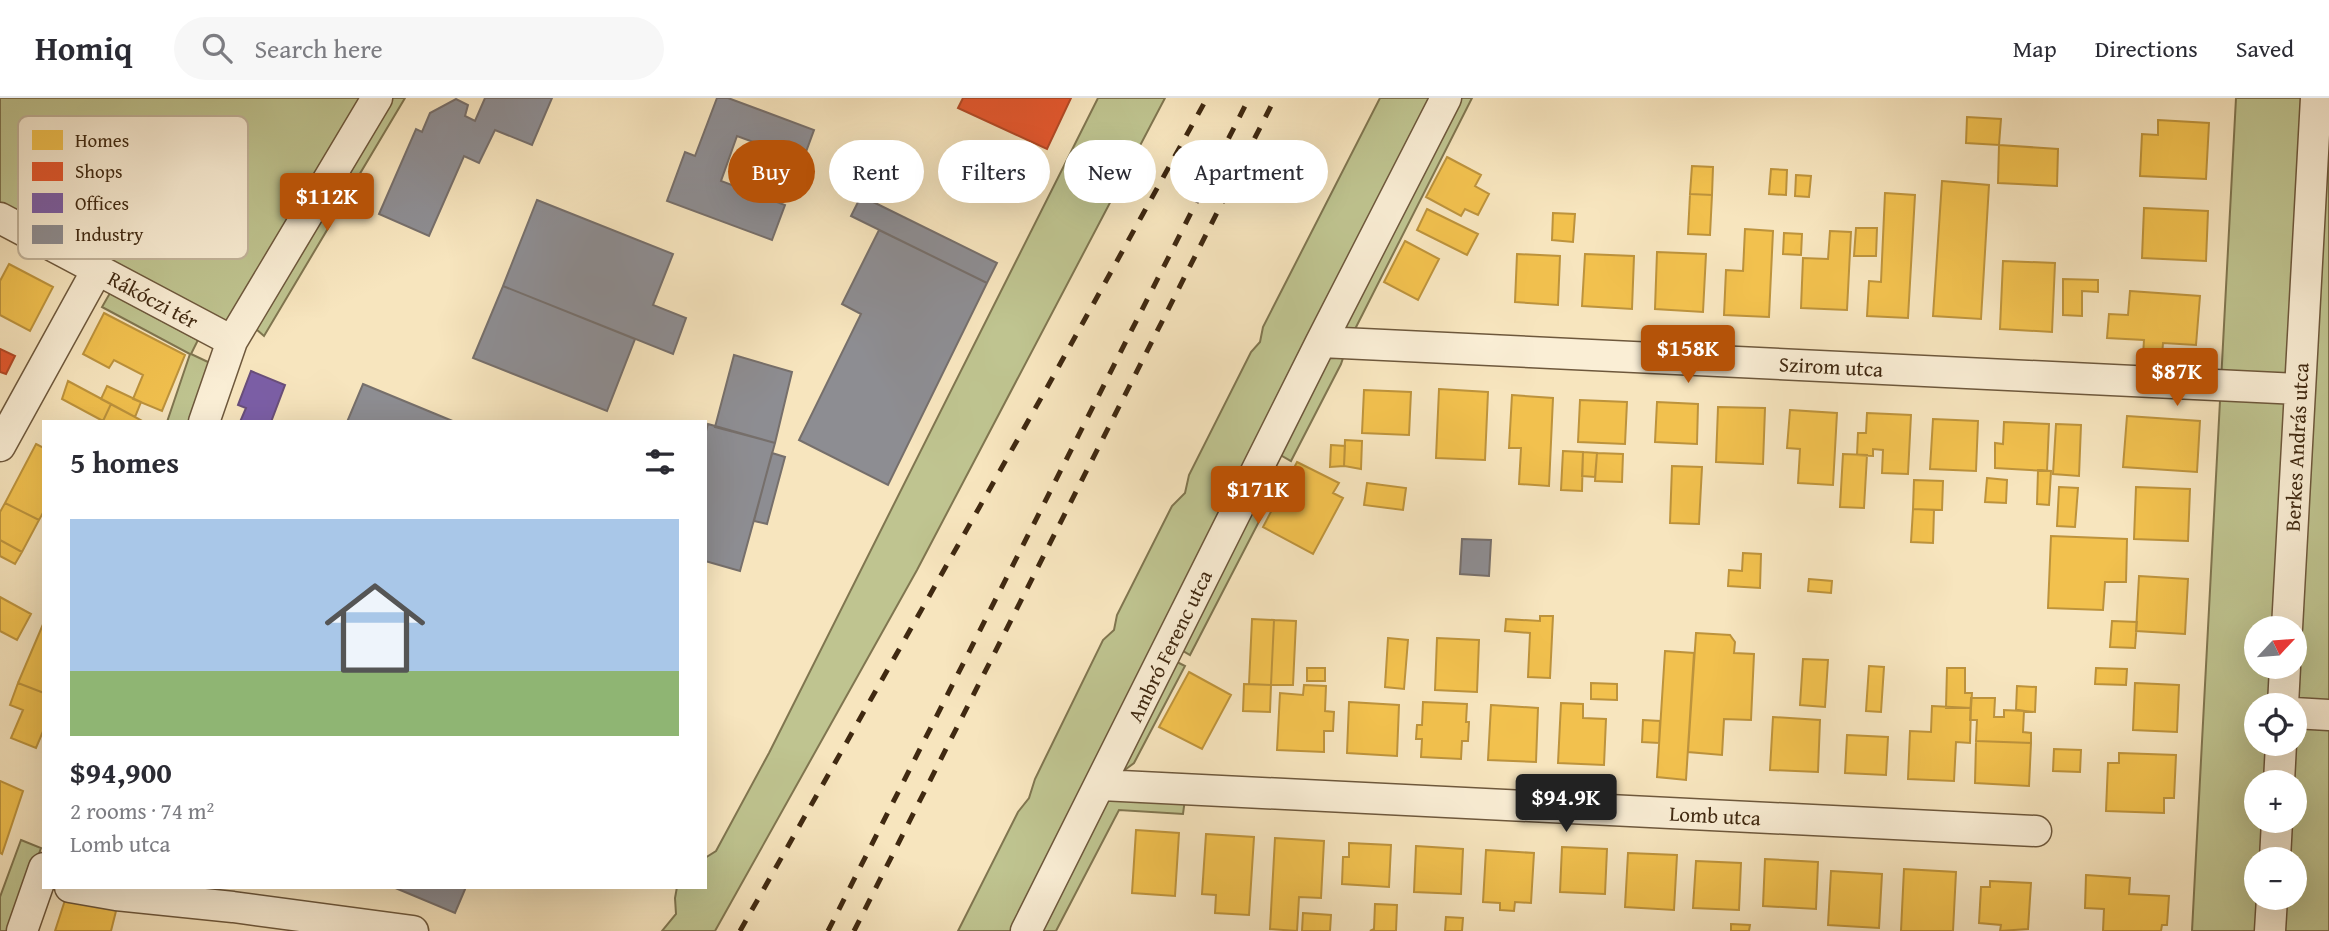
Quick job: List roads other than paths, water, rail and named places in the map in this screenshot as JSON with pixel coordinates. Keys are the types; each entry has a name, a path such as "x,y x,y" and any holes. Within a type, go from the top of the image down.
{"street":[{"path":"205,420 232,341 377,98"},
{"name":"Ambró Ferenc utca","path":"1026,931 1446,98"},
{"name":"Berkes András utca","path":"2288,616 2316,98"},
{"name":"Rákóczi tér","path":"0,218 18,228"},
{"name":"Rákóczi tér","path":"75,259 232,341"},
{"path":"0,446 97,271"},
{"name":"Szirom utca","path":"1321,342 2300,390"},
{"path":"2307,714 2329,715"},
{"name":"Lomb utca","path":"1101,785 2036,831"},
{"path":"22,931 42,877"},
{"path":"82,889 413,931"},
{"path":"2270,931 2271,910"}],"railway":[{"path":"740,931 1207,98"},
{"path":"828,931 1249,98"},
{"path":"854,931 1275,98"}]}
